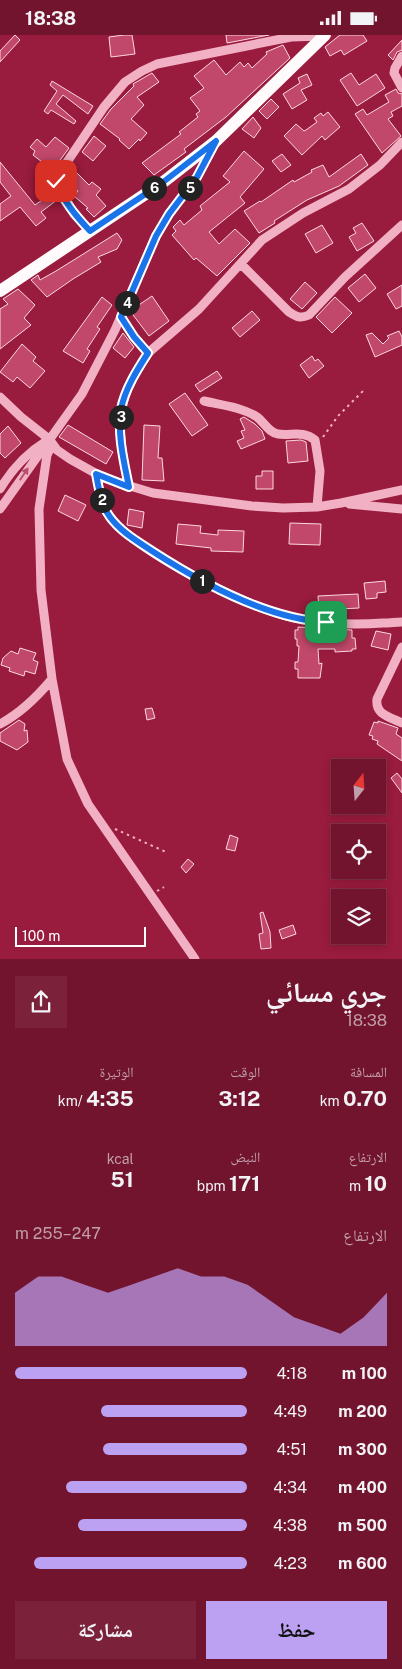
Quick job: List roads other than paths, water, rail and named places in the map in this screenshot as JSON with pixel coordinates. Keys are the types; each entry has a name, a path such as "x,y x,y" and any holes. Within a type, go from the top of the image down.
{"main road":[{"path":"0,291 162,183 216,141 280,81 324,35"}],"street":[{"path":"90,231 65,201 56,181 104,107 125,82 157,64 291,37 324,35"},
{"path":"402,56 394,70 396,80 402,88"},
{"path":"0,509 51,442 82,394 121,317 156,236 169,214 197,177 216,141"},
{"path":"129,487 120,429 122,409 129,387 148,353 199,309 262,240 303,213 349,189 380,165 402,142"},
{"path":"241,264 289,312 296,317 302,318 309,315 345,277 402,225"},
{"path":"121,317 134,337 148,353"},
{"path":"0,397 51,442 59,453 96,474 129,487 171,496 283,508 317,507 402,491"},
{"path":"204,401 253,414 272,432 278,434 303,433 312,437 316,444 320,471 317,507"},
{"path":"0,489 4,474 34,450 51,442"},
{"path":"51,442 47,455 39,509 40,590 52,679 67,759 88,804 195,959"},
{"path":"96,474 105,508 117,525 166,560 210,585 257,605 301,620 339,623 402,623"},
{"path":"341,503 402,509"},
{"path":"402,647 377,699 376,706 379,712 402,723"},
{"path":"0,724 28,705 52,679"}]}
